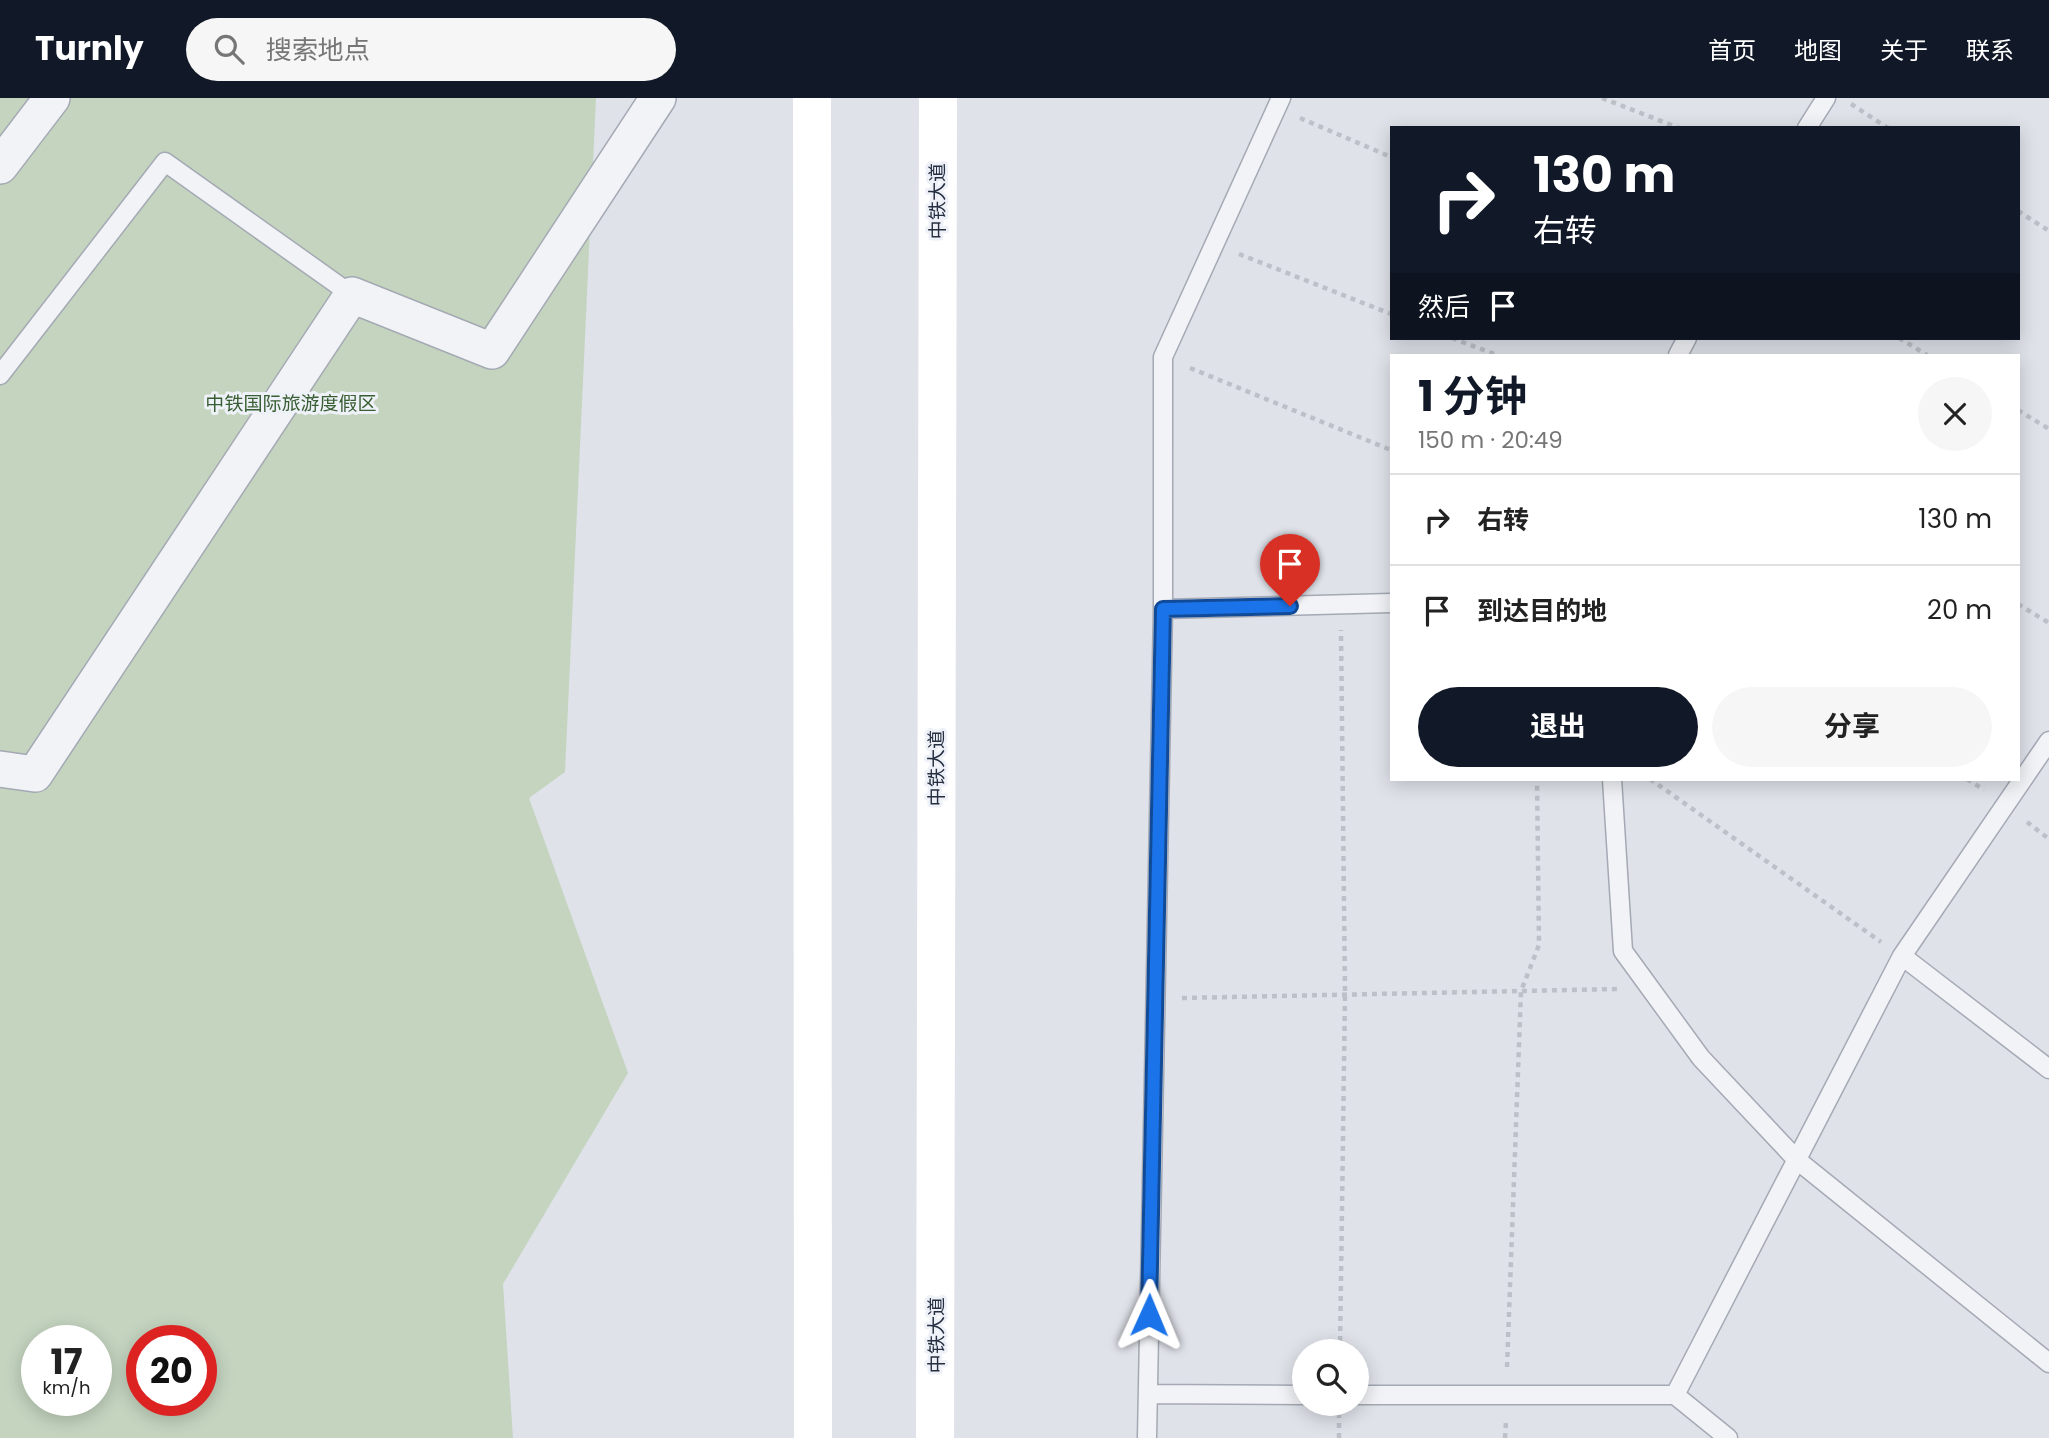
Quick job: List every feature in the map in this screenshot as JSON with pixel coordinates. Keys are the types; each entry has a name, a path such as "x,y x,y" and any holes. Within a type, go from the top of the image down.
{"main road":[{"path":"813,98 813,1438"},
{"name":"中铁大道","path":"935,1438 938,98"}],"street":[{"path":"0,166 52,98"},
{"path":"0,769 35,774 352,295 492,351 658,98"}],"lane":[{"path":"1808,126 1826,98"},
{"path":"1147,1438 1163,609 1163,357 1279,103"},
{"path":"0,375 165,162 352,295"},
{"path":"1163,609 1390,603"},
{"path":"1675,1395 1902,956 2049,741"},
{"path":"1612,781 1623,951 1701,1058 1797,1160 2049,1363"},
{"path":"1902,956 2049,1069"},
{"path":"1148,1394 1292,1395"},
{"path":"1369,1395 1675,1395 1728,1438"}],"path":[{"path":"1602,98 1674,126"},
{"path":"1842,98 1885,126"},
{"path":"1279,103 1390,157"},
{"path":"2020,212 2049,231"},
{"path":"1214,245 1390,314"},
{"path":"1457,340 1494,354"},
{"path":"1902,340 1925,354"},
{"path":"1163,357 1390,450"},
{"path":"2020,411 2049,429"},
{"path":"1340,1339 1345,994 1341,604"},
{"path":"2020,605 2049,623"},
{"path":"1505,1438 1521,990 1539,945 1537,781"},
{"path":"1653,781 1902,956"},
{"path":"1155,998 1650,988"},
{"path":"1339,1438 1340,1416"}],"green space":[{"name":"中铁国际旅游度假区","path":"0,98 596,98 565,772 529,798 628,1073 503,1284 513,1438 0,1438"}],"route":[{"path":"1149,1315 1163,609 1290,606"}]}
